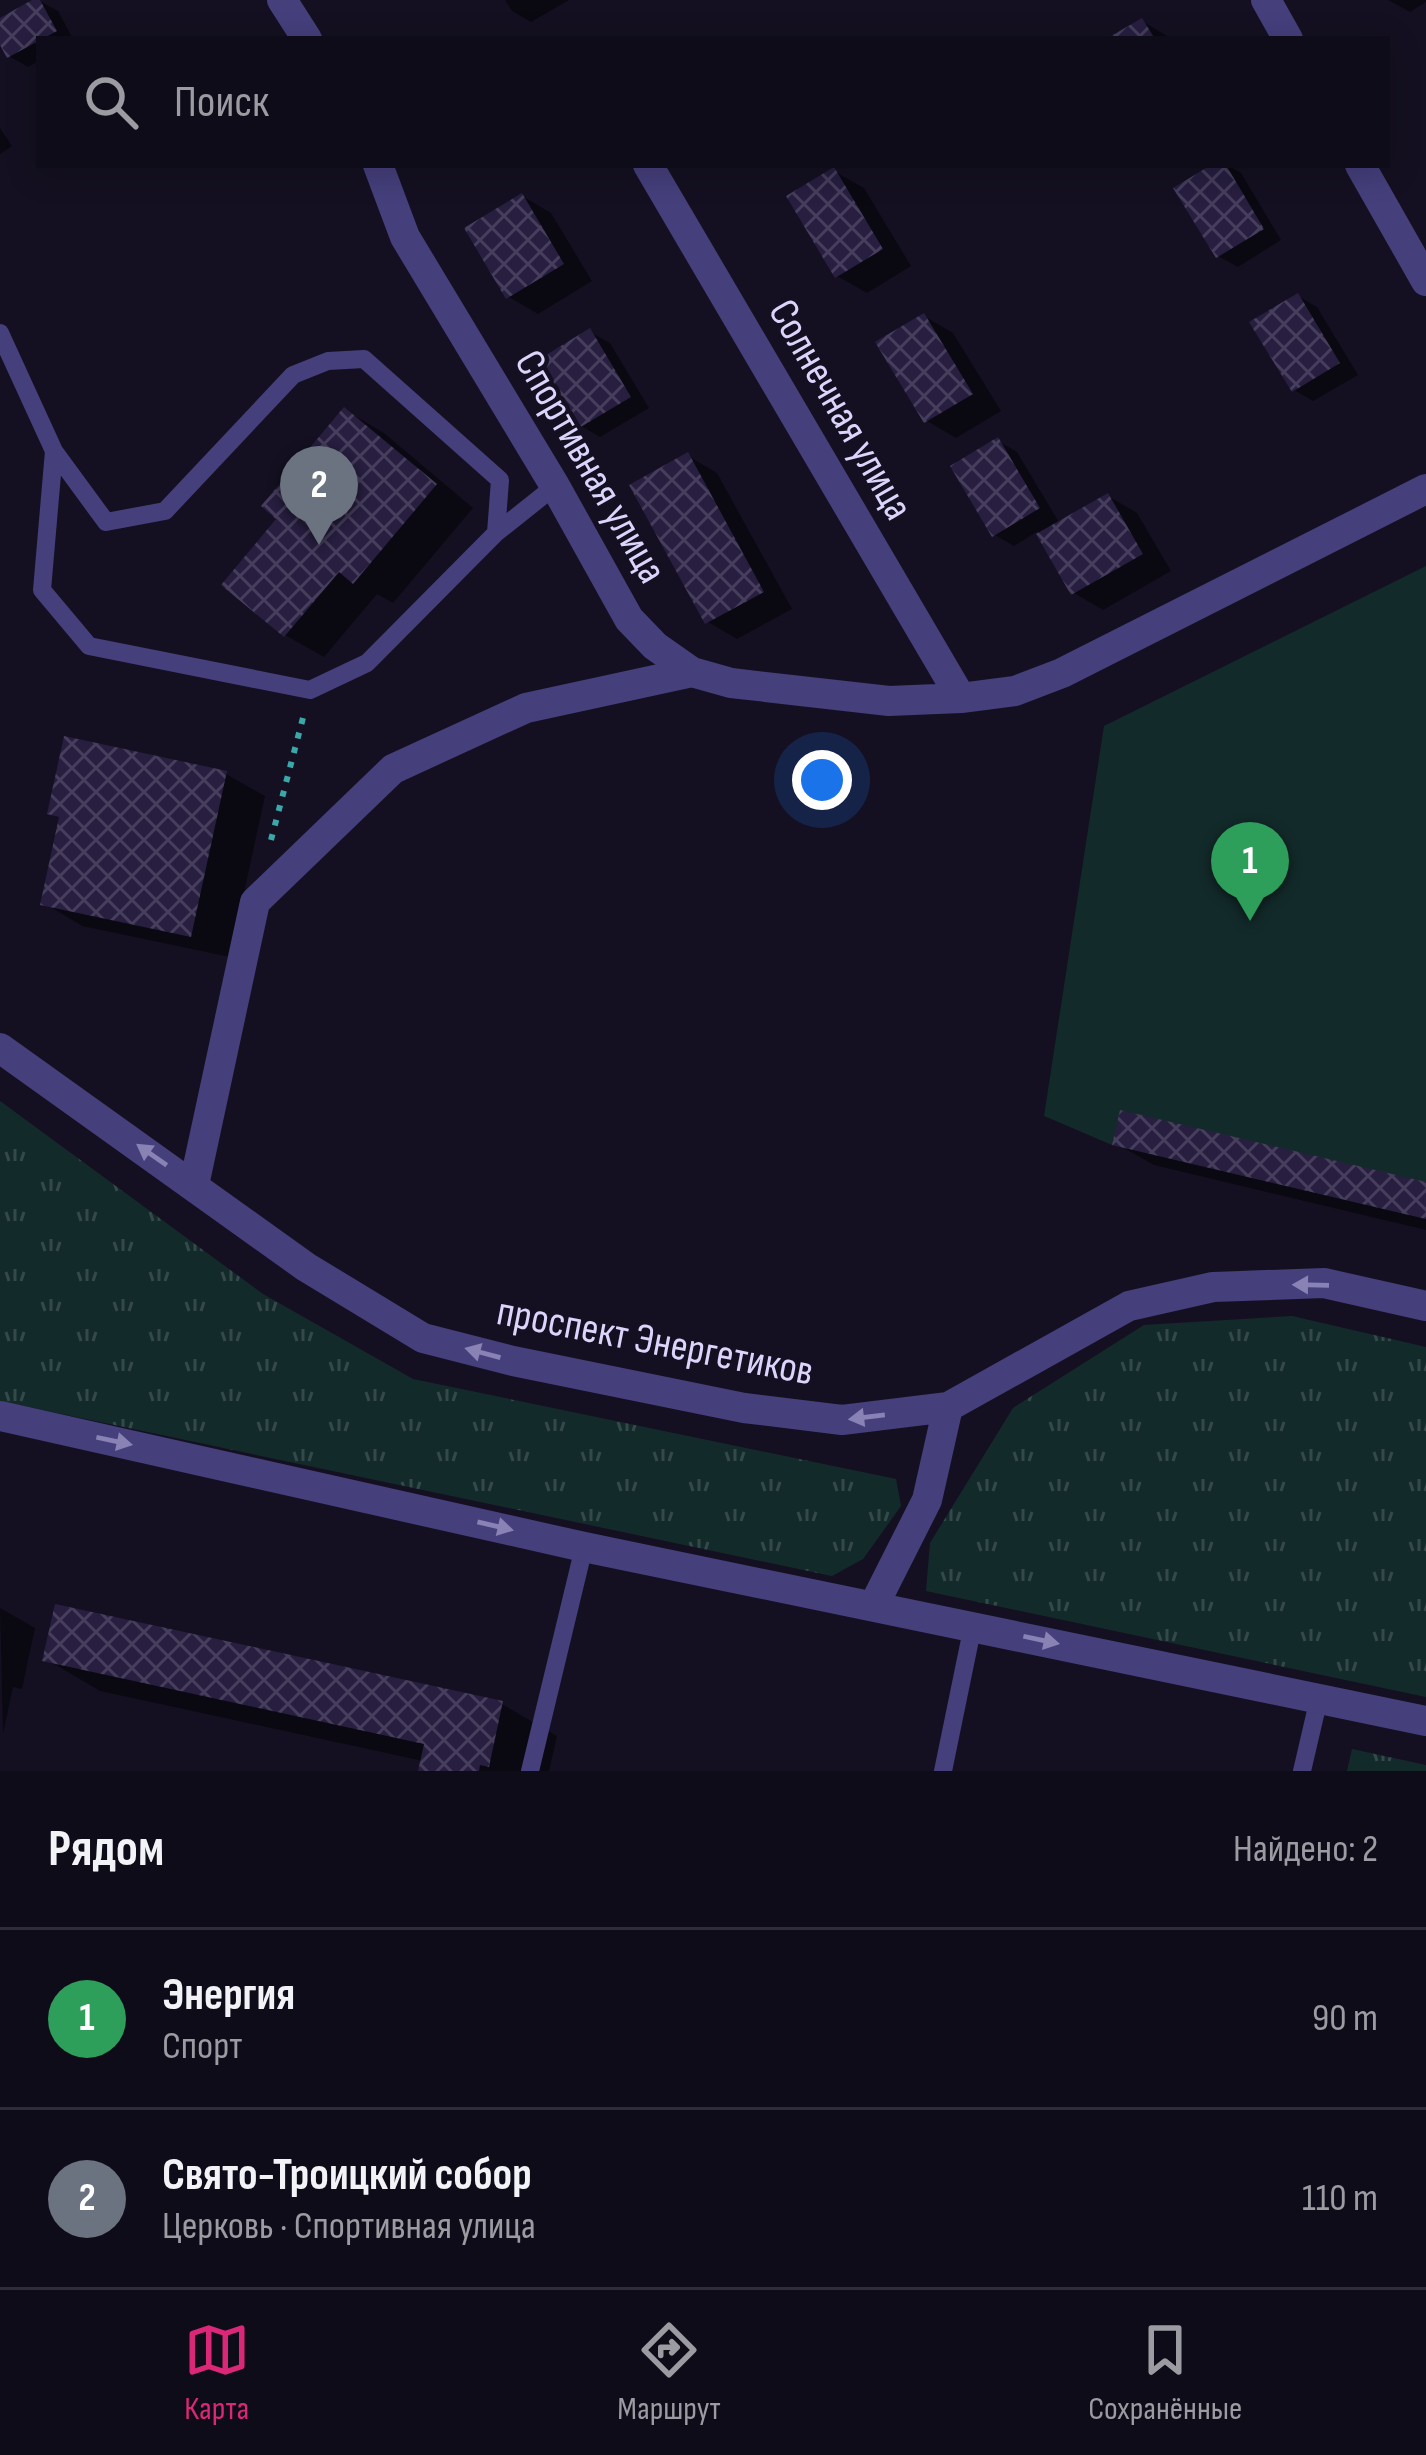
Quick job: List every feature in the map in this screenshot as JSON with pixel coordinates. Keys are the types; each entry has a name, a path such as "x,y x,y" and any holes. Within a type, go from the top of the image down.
{"street":[{"path":"282,0 305,36"},
{"path":"1266,0 1286,36"},
{"name":"Спортивная улица","path":"379,168 405,238 555,486 629,619 655,646 692,672 731,683 889,701 1015,691 1062,673 1426,489"},
{"name":"Солнечная улица","path":"649,168 961,698"},
{"path":"1362,168 1426,281"},
{"path":"194,1185 254,902 393,770 526,708 692,672"},
{"name":"проспект Энергетиков","path":"0,1048 306,1267 423,1338 743,1408 842,1420 948,1407 1129,1306 1213,1287 1324,1283 1426,1306"},
{"path":"874,1605 927,1500 948,1407"},
{"path":"0,1416 584,1547 1426,1721"}],"lane":[{"path":"0,333 53,451 106,522 165,511 293,375 328,362 364,358 500,480 496,533"},
{"path":"53,451 42,590 89,646 310,690 367,663 496,533 555,486"},
{"path":"530,1771 584,1547"},
{"path":"943,1771 973,1625"},
{"path":"1302,1771 1319,1698"}],"path":[{"path":"254,902 310,690"}],"green space":[{"path":"1426,566 1426,1219 1112,1145 1044,1116 1104,726"},
{"path":"0,1101 263,1294 413,1379 896,1479 901,1506 863,1559 832,1576 0,1401"},
{"path":"1292,1316 1426,1347 1426,1697 926,1591 930,1543 1013,1408 1144,1325"},
{"path":"1352,1749 1426,1765 1426,1771 1347,1771"}],"building":[{"path":"40,0 57,31 36,36 36,42 7,58 0,45 0,18"},
{"path":"1142,18 1153,36 1111,36"},
{"path":"835,168 883,249 835,278 786,196"},
{"path":"1206,168 1228,168 1264,229 1216,258 1173,188"},
{"path":"522,193 564,264 506,299 464,228"},
{"path":"1298,293 1340,363 1292,392 1249,322"},
{"path":"924,313 973,394 924,423 875,342"},
{"path":"590,328 631,397 579,428 538,360"},
{"path":"344,407 437,484 353,584 339,572 284,637 221,585 276,519 261,506"},
{"path":"998,437 1040,508 992,537 950,466"},
{"path":"688,452 764,592 705,624 629,485"},
{"path":"1108,493 1143,554 1071,595 1036,534"},
{"path":"64,736 227,771 191,937 40,905 59,817 47,814"},
{"path":"1120,1110 1426,1182 1426,1219 1112,1145"},
{"path":"55,1604 503,1701 489,1767 418,1771 424,1744 42,1661"}],"place":[{"name":"Свято-Троицкий собор","path":"319,545"},
{"name":"Энергия","path":"1250,921"}]}
